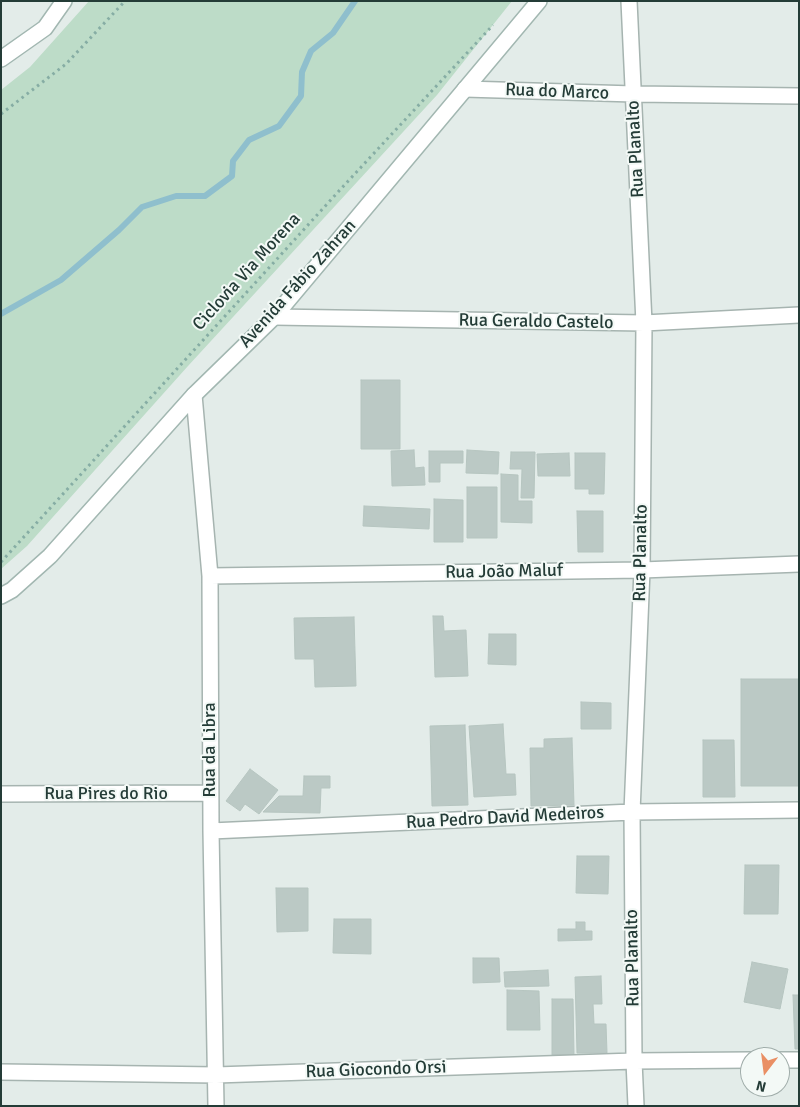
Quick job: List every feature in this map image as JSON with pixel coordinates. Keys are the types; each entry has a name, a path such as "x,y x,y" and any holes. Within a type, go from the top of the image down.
{"street":[{"path":"1,59 45,28 64,1"},
{"name":"Avenida Fábio Zahran","path":"1,596 12,590 50,556 194,395 274,317 539,1"},
{"name":"Rua Planalto","path":"630,1 644,323 642,570 632,812 636,1106"},
{"name":"Rua do Marco","path":"465,89 799,96"},
{"name":"Rua Geraldo Castelo","path":"274,317 644,323 799,315"},
{"name":"Rua da Libra","path":"194,395 210,576 210,793 216,1106"},
{"name":"Rua João Maluf","path":"210,576 642,570 799,564"},
{"name":"Rua Pires do Rio","path":"1,794 210,793"},
{"name":"Rua Pedro David Medeiros","path":"211,831 632,812 799,810"},
{"name":"Rua Giocondo Orsi","path":"1,1072 216,1075 634,1061 740,1060"}],"path":[{"path":"1,114 66,64 125,1"},
{"name":"Ciclovia Via Morena","path":"1,562 338,192 499,19"}],"green space":[{"path":"89,1 512,1 437,95 188,366 27,546 1,569 1,90 30,67"}],"building":[{"path":"361,380 400,380 400,449 361,449"},
{"path":"414,450 415,468 424,467 425,485 392,486 391,451"},
{"path":"467,450 499,452 498,474 466,473"},
{"path":"429,451 463,451 463,463 440,463 440,482 429,482"},
{"path":"511,452 535,452 534,498 521,498 522,469 510,469"},
{"path":"569,453 570,476 538,476 537,454"},
{"path":"575,453 605,453 604,494 589,494 589,489 575,489"},
{"path":"501,474 518,475 518,501 532,501 532,523 501,522"},
{"path":"467,487 497,487 497,538 467,538"},
{"path":"434,499 463,500 463,542 434,542"},
{"path":"364,506 430,509 429,529 363,526"},
{"path":"577,511 603,511 603,552 578,552"},
{"path":"433,616 443,616 444,631 466,630 468,676 435,677"},
{"path":"354,617 356,686 315,687 314,659 295,659 294,618"},
{"path":"489,634 516,634 516,665 488,664"},
{"path":"741,679 799,679 799,786 741,786"},
{"path":"581,702 611,703 611,729 581,729"},
{"path":"503,724 506,774 515,774 516,795 474,797 469,726"},
{"path":"465,725 468,805 432,806 430,726"},
{"path":"572,738 574,805 531,806 530,748 544,748 544,739"},
{"path":"703,740 734,740 735,797 703,797"},
{"path":"250,769 278,790 259,814 245,804 240,811 226,801"},
{"path":"304,776 330,776 330,788 321,788 320,813 263,812 279,796 303,796"},
{"path":"577,856 609,856 608,894 576,893"},
{"path":"745,865 779,865 778,914 744,914"},
{"path":"276,888 308,888 308,931 277,932"},
{"path":"334,919 371,919 371,954 333,953"},
{"path":"576,922 585,922 585,931 592,931 592,940 558,941 558,929 576,929"},
{"path":"473,958 499,958 500,982 473,983"},
{"path":"752,962 788,969 780,1009 744,1002"},
{"path":"548,970 549,986 505,987 504,972"},
{"path":"601,976 602,1004 593,1004 594,1024 606,1024 607,1053 577,1053 575,977"},
{"path":"507,990 539,991 540,1030 507,1030"},
{"path":"793,995 799,995 799,1049 795,1049"},
{"path":"552,999 573,999 574,1055 552,1055"}],"waterway":[{"path":"1,314 61,280 119,230 142,207 176,196 205,196 232,176 233,161 249,140 279,126 301,96 302,72 311,51 333,33 355,1"}]}
